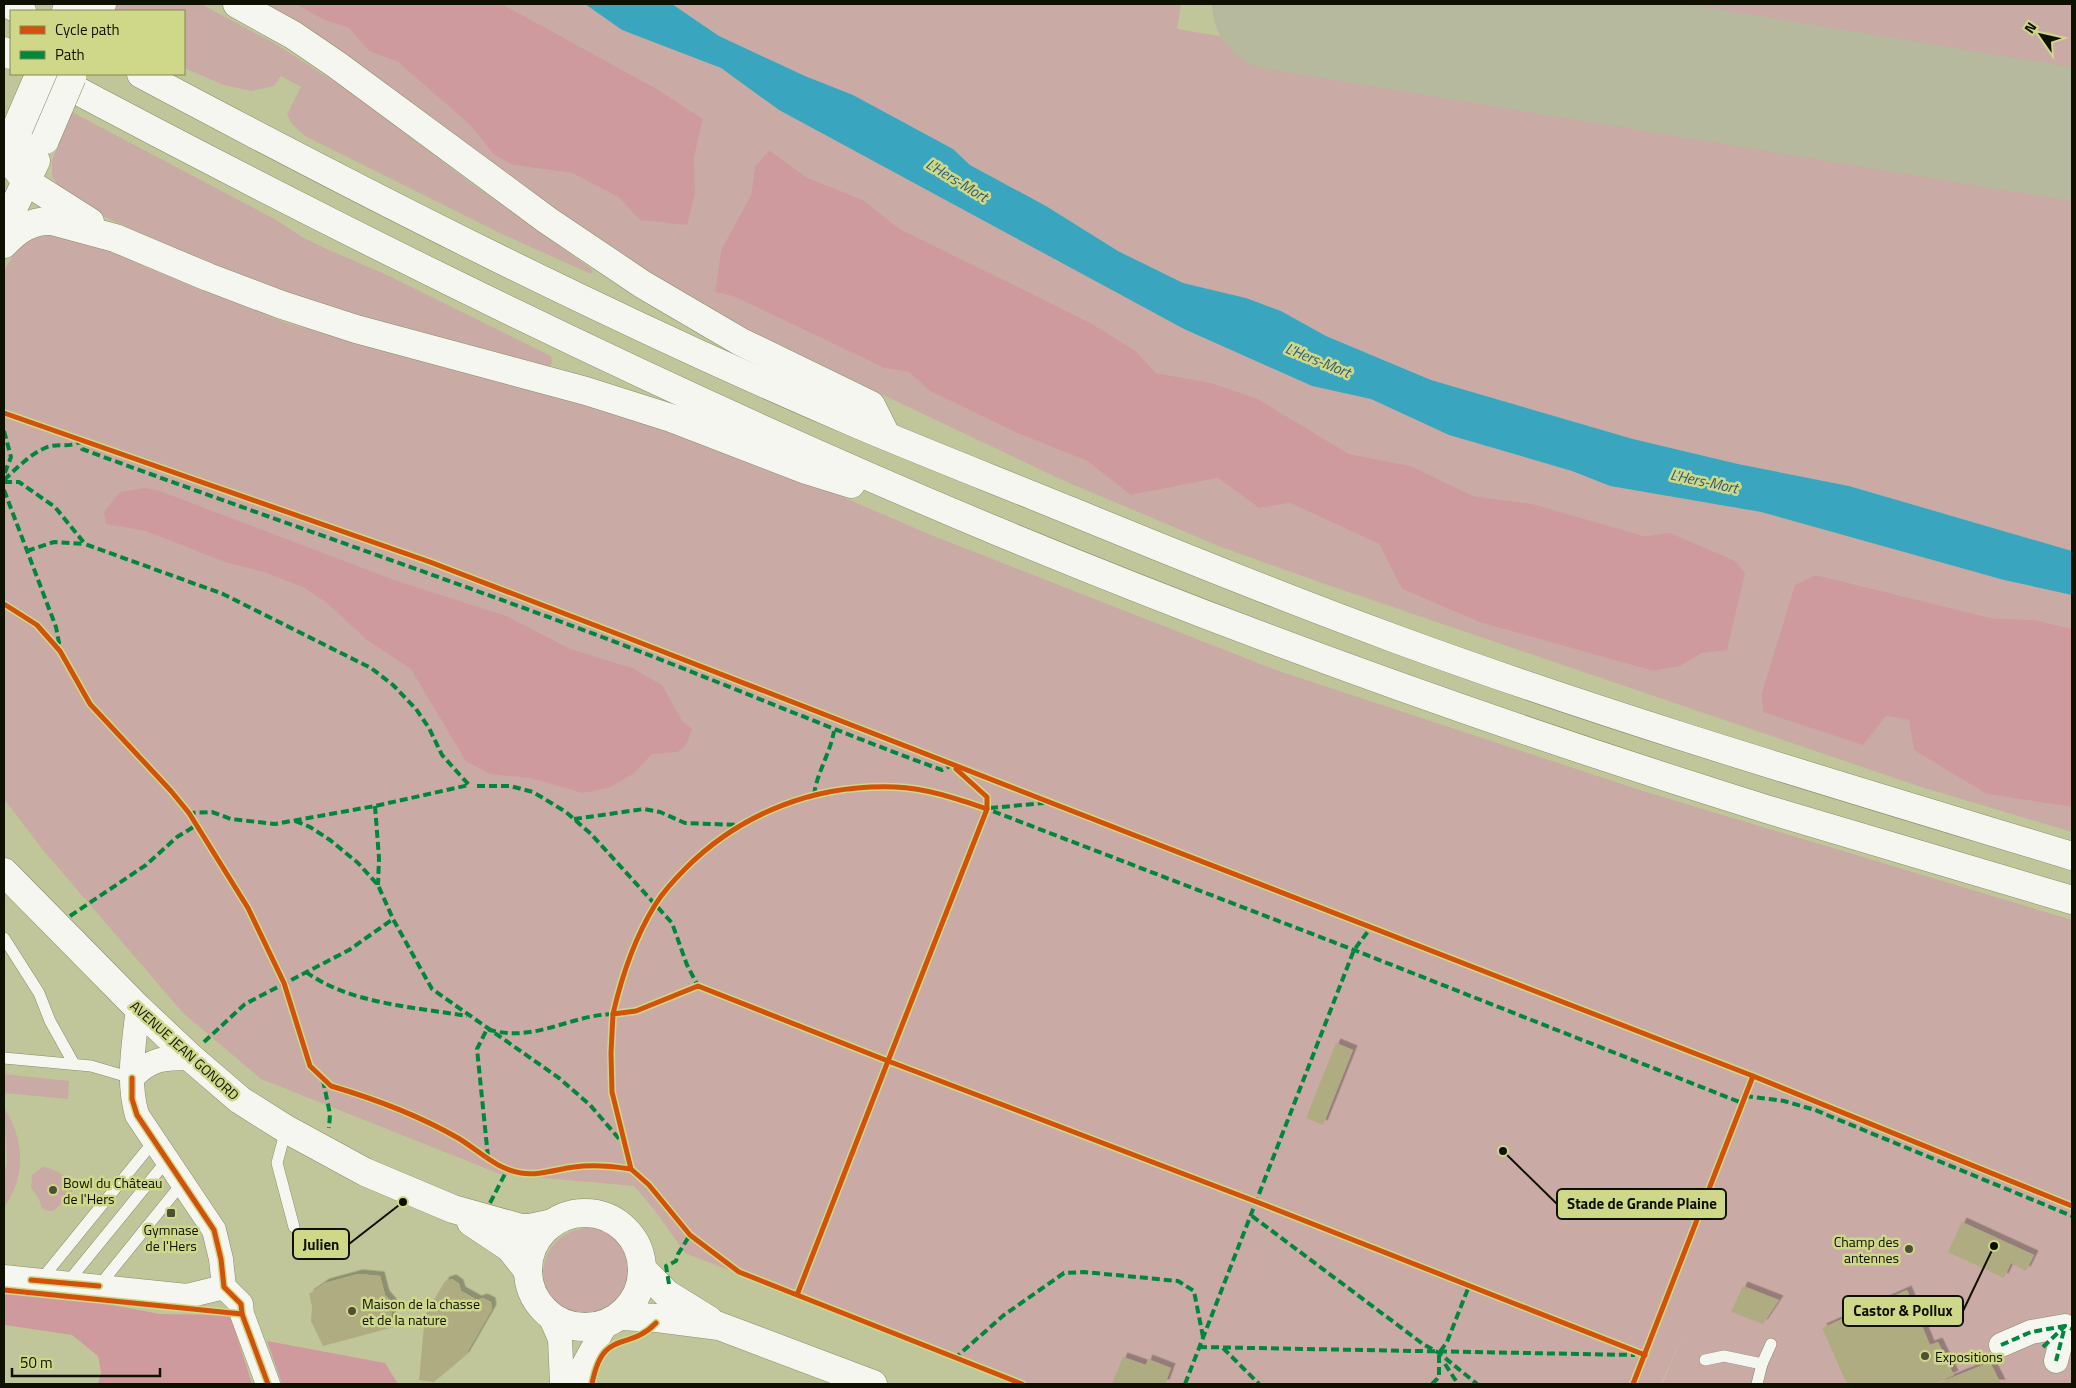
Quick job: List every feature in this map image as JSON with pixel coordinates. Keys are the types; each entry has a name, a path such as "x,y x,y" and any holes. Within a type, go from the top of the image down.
{"main road":[{"path":"8,4 20,10"},
{"path":"237,4 293,35 337,65 547,220 642,284 741,342 871,404 886,435"},
{"path":"4,227 27,182 39,75"},
{"path":"61,75 31,133 4,155 27,182 115,238"},
{"path":"64,75 266,189 544,327 781,437 999,532 1320,657 1458,707 1766,809 2072,900"},
{"path":"143,75 343,180 564,290 828,411 1266,590 1399,640 1782,769 2072,856"},
{"path":"4,244 20,229 42,221 52,221 115,238 282,305 356,329 595,394 730,439 806,470 999,532"},
{"name":"AVENUE JEAN GONORD","path":"4,872 138,1008 191,1058 240,1100 286,1129 365,1172 453,1210 521,1228 553,1223 576,1214 601,1215 623,1226 634,1241 642,1258 642,1281 634,1301 613,1320"},
{"name":"AVENUE JEAN GONORD","path":"453,1210 510,1248 528,1271"},
{"name":"AVENUE JEAN GONORD","path":"553,1223 544,1230 532,1249 528,1271 534,1296 550,1316 563,1323 577,1327 592,1328 613,1320 657,1318 719,1326"},
{"name":"AVENUE JEAN GONORD","path":"643,1270 667,1294 719,1326 873,1384"}],"street":[{"path":"138,1008 132,1099 138,1115 214,1230 221,1259 224,1287 240,1304 268,1384"},
{"path":"132,1078 143,1066 163,1058 191,1058"},
{"path":"4,1277 187,1296 224,1287"},
{"path":"550,1316 560,1339 562,1384"},
{"path":"580,1384 584,1364 613,1320"},
{"path":"2002,1345 2030,1332 2069,1327"},
{"path":"2050,1354 2069,1327"}],"lane":[{"path":"4,938 39,993 50,1021 74,1064"},
{"path":"4,1058 91,1066 132,1078"},
{"path":"286,1129 277,1163 294,1227"},
{"path":"40,1280 161,1150"},
{"path":"67,1283 161,1150"},
{"path":"98,1286 183,1182"},
{"path":"1757,1384 1762,1364 1771,1344"},
{"path":"1705,1360 1724,1356 1762,1364"}],"shaded area":[{"path":"114,4 201,4 274,43 349,91 464,178 593,270 591,274 504,235 305,136 292,124 287,114 301,87 281,76 274,86 251,91 224,85 185,68 185,10 111,10"},
{"path":"264,4 296,4 324,20 349,28 369,51 398,62 471,126 494,155 513,165 572,173 618,197 640,220 695,193 694,158 703,119 657,89 502,4 585,4 622,30 721,68 779,110 1184,329 1312,386 1371,399 1449,435 1572,471 1610,486 1761,512 2004,580 2072,595 2072,629 2036,620 1991,618 1816,575 1886,716 1910,720 1987,794 2072,807 2072,832 1918,786 1325,584 1221,547 1060,479 761,337 705,307 590,235 385,84","holes":["771,150 806,177 863,200 900,229 1089,322 1136,351 1156,373 1212,383 1258,399 1349,454 1411,466 1473,496 1533,504 1644,536 1670,533 1702,653 1680,666 1653,671 1479,622 1402,589 1379,544 1290,503 1259,508 1218,478 1131,495 1087,461 1017,433 930,391 909,372 884,368 735,297 715,292 721,250 751,195 755,166"]},
{"path":"296,4 502,4 657,89 703,119 694,158 695,193 687,225 640,220 618,197 572,173 513,165 494,155 471,126 398,62 369,51 349,28 324,20"},
{"path":"672,4 1181,4 1177,29 2072,176 2072,551 1849,486 1738,464 1633,439 1431,380 1326,336 1281,311 1246,298 1183,283 1118,251 1046,206 970,165 953,149 853,95 805,76 719,36"},
{"path":"1546,4 2072,4 2072,90"},
{"path":"72,112 278,221 302,237 389,276 551,356 552,362 549,369 297,301 189,256 90,210 59,188 52,176 52,160"},
{"path":"770,150 806,177 863,200 900,229 1089,322 1136,351 1156,373 1212,383 1258,399 1349,454 1411,466 1473,496 1533,504 1644,536 1670,533 1735,561 1745,573 1727,650 1702,653 1680,666 1653,671 1479,622 1402,589 1379,544 1290,503 1259,508 1218,478 1131,495 1087,461 1017,433 930,391 909,372 884,368 735,297 715,292 721,250 751,195 755,166"},
{"path":"46,234 90,241 145,267 286,323 620,412 817,486 931,535 1276,670 1643,791 2072,920 2072,1384 1662,1384 1687,1325 1661,1384 1020,1384 685,1253 656,1212 634,1186 500,1174 261,1079 183,1013 43,850 4,799 4,272 20,247"},
{"path":"145,488 157,490 394,580 506,616 570,649 632,668 662,685 682,721 692,729 687,743 678,752 652,754 633,774 608,788 583,793 530,778 490,774 466,761 411,669 367,640 327,603 303,587 264,572 225,562 146,531 106,524 104,512 120,492"},
{"path":"1816,575 1991,618 2036,620 2072,629 2072,807 1987,794 1914,750 1909,720 1886,716 1863,745 1763,712 1762,693 1795,585"},
{"path":"4,1074 69,1081 68,1099 4,1093"},
{"path":"4,1108 16,1132 20,1158 17,1183 4,1207 4,1177 7,1161"},
{"name":"Bowl du Château de l'Hers","path":"42,1167 60,1173 73,1185 72,1193 57,1209 52,1211 42,1208 38,1197 31,1188 32,1175"},
{"path":"589,1228 606,1232 621,1242 631,1257 635,1274 631,1291 621,1306 606,1316 589,1320 572,1316 557,1306 547,1291 543,1274 547,1257 557,1242 572,1232"},
{"path":"4,1285 160,1314 230,1315 252,1384 98,1384 101,1372 98,1356 72,1335 4,1325"},
{"path":"267,1341 385,1363 398,1384 282,1384"}],"water":[{"name":"L'Hers-Mort","path":"585,4 672,4 719,36 805,76 853,95 953,149 970,165 1046,206 1118,251 1183,283 1246,298 1281,311 1326,336 1431,380 1633,439 1738,464 1849,486 2072,551 2072,595 2004,580 1761,512 1610,486 1572,471 1449,435 1371,399 1312,386 1184,329 779,110 721,68 622,30"}],"building":[{"path":"1336,1043 1353,1050 1323,1125 1306,1118"},
{"path":"1962,1222 2034,1255 2026,1271 2011,1263 2004,1278 1948,1252"},
{"name":"Maison de la chasse et de la nature","path":"358,1274 380,1276 385,1295 392,1303 391,1316 394,1327 323,1346 311,1321 312,1306 309,1294 325,1283"},
{"path":"452,1279 459,1284 461,1291 477,1300 483,1298 491,1302 492,1309 465,1356 434,1382 419,1380 425,1315 445,1281"},
{"path":"1743,1286 1779,1300 1763,1324 1731,1312"},
{"path":"1907,1290 1930,1345 1938,1342 1954,1375 1934,1384 1847,1384 1822,1328"},
{"path":"1123,1357 1146,1365 1148,1359 1171,1368 1165,1384 1112,1384"},
{"name":"Expositions","path":"1990,1362 2001,1384 1936,1384"}],"runway":[{"path":"1278,4 2072,134"}],"marked path":[{"path":"4,431 11,457 4,475"},
{"path":"4,480 23,462 39,451 49,446 72,445 80,441 82,449 602,637 856,738 942,770 952,765"},
{"path":"4,482 19,482 55,507 85,544 223,594 371,668 393,685 416,709 429,728 442,755 469,785 375,806 275,824 231,819 212,812 189,813"},
{"path":"4,490 56,627 60,648"},
{"path":"27,551 54,542 85,544"},
{"path":"814,795 834,731"},
{"path":"477,786 510,786 533,792 566,812 591,834 672,923 687,965 698,986"},
{"path":"990,808 1044,803"},
{"path":"375,806 379,858 378,885"},
{"path":"982,807 1354,950 1742,1103"},
{"path":"574,819 644,809 660,812 685,823 739,825"},
{"path":"295,821 310,827 330,840 358,863 378,885 393,919 432,989 559,1078 590,1105 621,1141"},
{"path":"70,916 146,865 177,837 195,826"},
{"path":"204,1042 245,1004 349,950 393,919"},
{"path":"1185,1384 1354,950 1372,926"},
{"path":"306,972 323,983 363,998 405,1007 467,1016"},
{"path":"488,1157 477,1049 487,1029 504,1033 535,1031 581,1019 613,1014 614,1012"},
{"path":"323,1080 330,1114 329,1128"},
{"path":"1745,1096 1784,1101 1815,1110 2072,1216"},
{"path":"490,1203 507,1170"},
{"path":"1252,1216 1423,1344 1439,1353 1477,1384"},
{"path":"669,1284 666,1266 676,1261 678,1254 690,1235"},
{"path":"954,1359 1004,1315 1064,1273 1084,1272 1178,1281 1194,1291 1203,1337"},
{"path":"1432,1384 1439,1377 1439,1353 1447,1342 1469,1286"},
{"path":"2001,1345 2031,1332 2065,1326 2056,1361"},
{"path":"2043,1347 2065,1326 2072,1329"},
{"path":"1199,1347 1635,1355"},
{"path":"1223,1348 1259,1384"},
{"path":"1445,1364 1458,1384"}],"cycle path":[{"path":"4,413 430,562 1753,1076 2072,1206"},
{"path":"4,604 37,625 60,651 90,704 189,813 248,908 284,983 310,1066 331,1086 364,1096 427,1122 458,1138 496,1164 513,1171 534,1174 588,1166 610,1166 631,1169"},
{"path":"956,769 987,797 987,809 888,1061 1257,1202 1645,1355"},
{"path":"613,1014 620,985 635,944 662,895 682,872 708,848 731,831 756,817 782,805 809,797 866,787 918,789 987,809"},
{"path":"797,1295 888,1061 698,986 636,1011 613,1014 612,1092 631,1169 649,1185 690,1235 739,1272 1022,1384"},
{"path":"1633,1384 1753,1076"},
{"path":"132,1078 132,1099 137,1115 214,1230 221,1259 224,1287 241,1304 242,1314 268,1384"},
{"path":"31,1280 99,1286"},
{"path":"4,1290 242,1314"},
{"path":"592,1384 597,1366 609,1348 645,1332 656,1323"}],"place":[{"name":"Stade de Grande Plaine","path":"1503,1151"},
{"name":"Bowl du Château de l'Hers","path":"53,1190"},
{"name":"Julien","path":"403,1202"},
{"name":"Gymnase de l'Hers","path":"171,1213"},
{"name":"Castor & Pollux","path":"1994,1246"},
{"name":"Champ des antennes","path":"1909,1249"},
{"name":"Maison de la chasse et de la nature","path":"352,1311"},
{"name":"Expositions","path":"1925,1356"}]}
